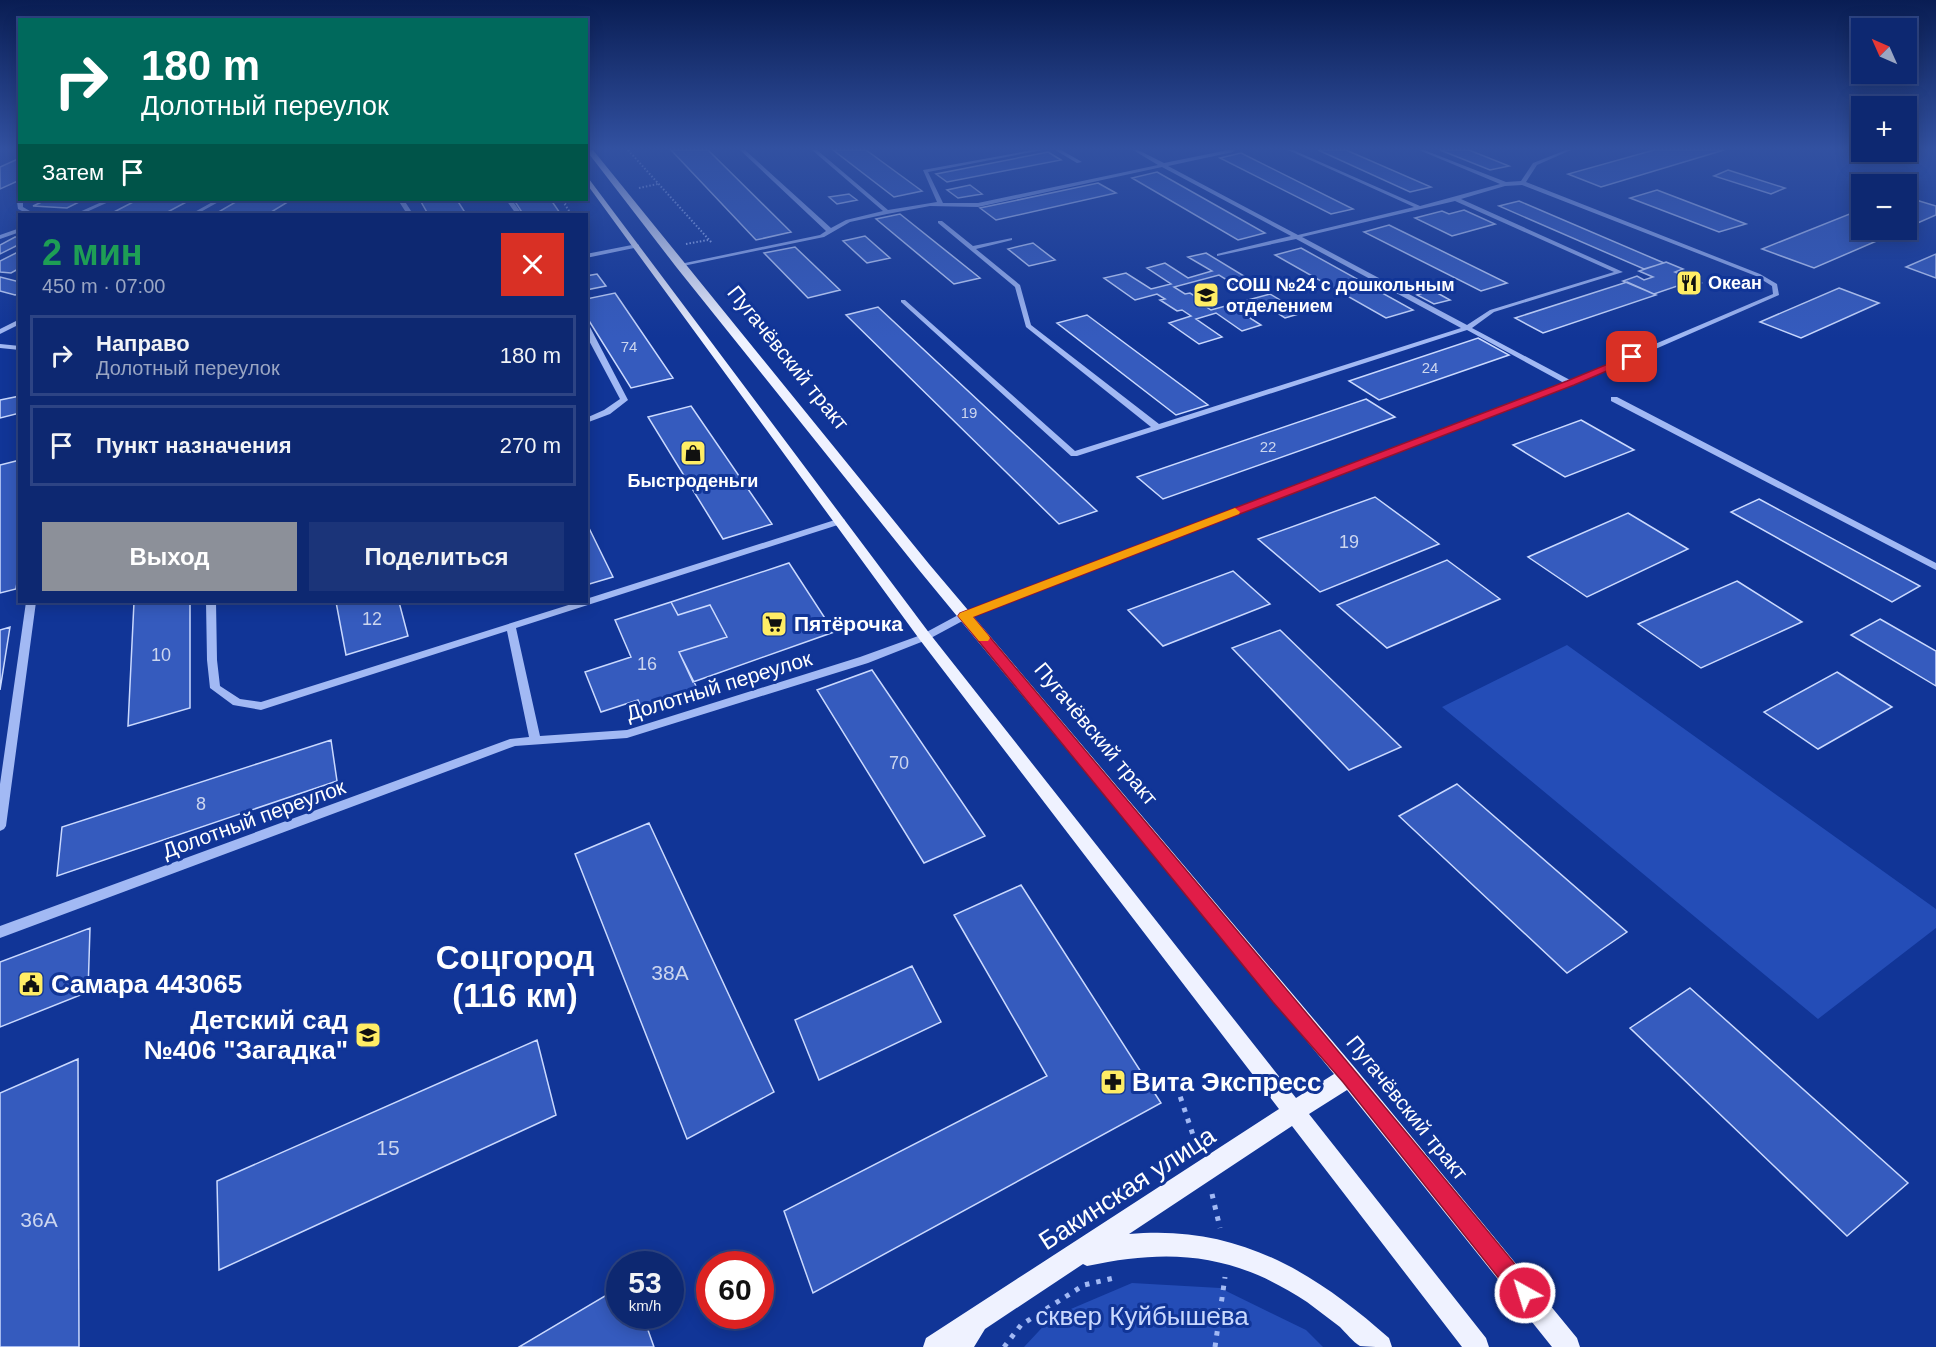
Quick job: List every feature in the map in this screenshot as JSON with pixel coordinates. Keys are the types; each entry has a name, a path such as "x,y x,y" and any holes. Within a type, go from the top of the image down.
{"main road":[{"path":"613,213 925,637 1477,1347"},
{"name":"Пугачёвский тракт","path":"640,213 680,266 964,616 1349,1076 1568,1347"},
{"name":"Бакинская улица","path":"935,1347 1297,1113 1349,1076"},
{"path":"1072,1258 1113,1246 1147,1242 1186,1243 1226,1251 1268,1267 1305,1286 1338,1309 1380,1347"},
{"path":"960,1347 980,1316"}],"street":[{"path":"810,213 830,231"},
{"path":"680,266 822,236 848,221 883,213"},
{"path":"1252,213 1570,383"},
{"path":"1220,255 1394,213"},
{"path":"903,301 1074,454 1467,328 1492,311 1620,272 1487,213"},
{"name":"Долотный переулок","path":"0,932 514,742 627,734 864,660 925,637 964,616 1570,383 1776,295 1775,285 1758,275 1599,213"},
{"path":"940,222 1018,286 1028,326 1157,427"},
{"path":"0,237 18,231"},
{"path":"971,248 1010,239"},
{"path":"588,256 637,246"},
{"path":"0,332 18,322"},
{"path":"588,331 624,399 607,412 588,420"},
{"path":"0,346 18,348"},
{"path":"1614,399 1936,567"},
{"path":"588,602 841,521"},
{"path":"0,826 32,603"},
{"path":"211,603 215,688 237,702 261,706 583,603"},
{"path":"511,626 535,741"}],"path":[{"path":"685,213 723,257"},
{"path":"685,244 709,240"},
{"path":"1173,1075 1206,1172 1226,1251 1225,1278 1215,1347"},
{"path":"1004,1347 1021,1325 1084,1285 1130,1274"},
{"path":"1215,1277 1236,1283"}],"green space":[{"path":"1567,645 1936,909 1936,928 1818,1019 1442,707"},
{"name":"сквер Куйбышева","path":"1132,1283 1220,1288 1306,1330 1323,1347 1024,1347 1052,1317"}],"building":[{"path":"730,213 772,213 791,232 756,240"},
{"path":"986,213 1028,213 996,220"},
{"path":"1192,213 1229,213 1265,233 1238,240"},
{"path":"1435,213 1470,213 1495,224 1452,236 1415,218"},
{"path":"1515,213 1547,213 1664,263 1644,269"},
{"path":"1669,213 1717,213 1746,224 1719,232"},
{"path":"1851,213 1851,240 1879,240 1814,268 1762,249"},
{"path":"1917,213 1936,213 1936,215 1917,223"},
{"path":"900,214 980,278 954,284 876,219"},
{"path":"1389,225 1507,283 1481,291 1364,232"},
{"path":"865,236 890,258 867,263 843,241"},
{"path":"18,237 18,245 0,254 0,245"},
{"path":"1033,243 1055,260 1029,266 1008,249"},
{"path":"795,247 840,290 808,298 764,253"},
{"path":"1301,248 1413,310 1386,318 1275,255"},
{"path":"18,252 18,269 11,273 0,272 0,261"},
{"path":"1206,253 1262,287 1245,291 1219,275 1174,287 1185,294 1190,293 1206,303 1202,304 1211,310 1270,294 1302,313 1285,318 1263,304 1239,311 1261,325 1242,331 1216,313 1196,319 1222,337 1199,344 1169,323 1191,316 1182,310 1177,311 1160,300 1165,299 1157,294 1135,300 1104,278 1126,273 1151,289 1171,284 1147,268 1165,263 1188,278 1212,271 1188,257"},
{"path":"1936,254 1936,278 1906,267"},
{"path":"1666,262 1683,269 1675,272 1701,283 1689,287 1683,284 1654,294 1623,281 1637,276 1644,280 1653,277 1639,271"},
{"path":"597,274 606,286 588,290 588,276"},
{"path":"0,277 18,282 18,294 0,291"},
{"path":"1627,282 1656,295 1543,333 1515,318"},
{"path":"1839,288 1879,303 1801,338 1760,322"},
{"path":"1432,290 1450,300 1434,304 1417,295"},
{"path":"615,293 673,378 631,388 588,319 588,299"},
{"path":"878,307 1097,511 1059,524 846,315"},
{"path":"1087,315 1208,405 1176,415 1057,323"},
{"path":"1478,338 1509,355 1379,400 1349,381"},
{"path":"18,396 18,414 0,418 0,400"},
{"path":"1366,399 1395,417 1163,499 1137,477"},
{"path":"691,406 772,524 723,539 648,417"},
{"path":"1581,420 1634,450 1565,477 1513,445"},
{"path":"18,460 18,576 16,589 0,593 0,465"},
{"path":"1375,497 1439,544 1320,592 1258,539"},
{"path":"1759,499 1920,586 1892,602 1731,512"},
{"path":"1628,513 1688,549 1587,597 1528,557"},
{"path":"588,526 613,577 588,584"},
{"path":"1447,560 1500,599 1387,648 1337,605"},
{"name":"Пятёрочка","path":"789,563 834,632 693,682 679,652 727,637 710,605 678,615 671,602"},
{"path":"1233,571 1270,604 1163,646 1128,610"},
{"path":"1737,581 1802,622 1701,668 1638,624"},
{"path":"671,602 678,615 710,605 727,637 679,652 699,692 643,712 638,700 601,712 585,672 631,657 615,620"},
{"path":"134,603 190,603 190,708 128,726"},
{"path":"336,603 399,603 408,636 346,655"},
{"path":"1880,619 1936,651 1936,686 1851,635"},
{"path":"10,627 0,690 0,630"},
{"path":"1280,630 1401,747 1349,770 1232,648"},
{"path":"872,670 985,836 924,863 817,690"},
{"path":"1837,672 1892,707 1818,749 1764,712"},
{"path":"331,740 337,781 57,876 62,827"},
{"path":"1457,784 1627,932 1567,973 1399,816"},
{"path":"649,823 774,1092 687,1139 575,854"},
{"path":"1021,885 1161,1103 813,1293 784,1211 1047,1076 954,915"},
{"path":"90,928 88,992 0,1027 0,962"},
{"path":"912,966 941,1022 819,1080 795,1020"},
{"path":"1690,988 1908,1183 1847,1236 1630,1028"},
{"path":"537,1040 556,1115 219,1270 217,1181"},
{"path":"78,1059 79,1347 0,1347 0,1093"},
{"path":"606,1295 606,1329 648,1329 654,1347 519,1347"}],"slow traffic":[{"path":"983,638 964,616 1235,512"}],"place":[{"name":"Океан","path":"1689,283"},
{"name":"СОШ №24 с дошкольным отделением","path":"1206,295"},
{"name":"Быстроденьги","path":"693,453"},
{"name":"Пятёрочка","path":"774,624"},
{"name":"Самара 443065","path":"31,984"},
{"name":"Детский сад №406 \"Загадка\"","path":"368,1035"},
{"name":"Вита Экспресс","path":"1113,1082"}],"district":[{"name":"Соцгород (116 км)","path":"515,976"}],"route":[{"path":"1525,1293 1349,1076 964,616 1570,383 1632,357"}]}
